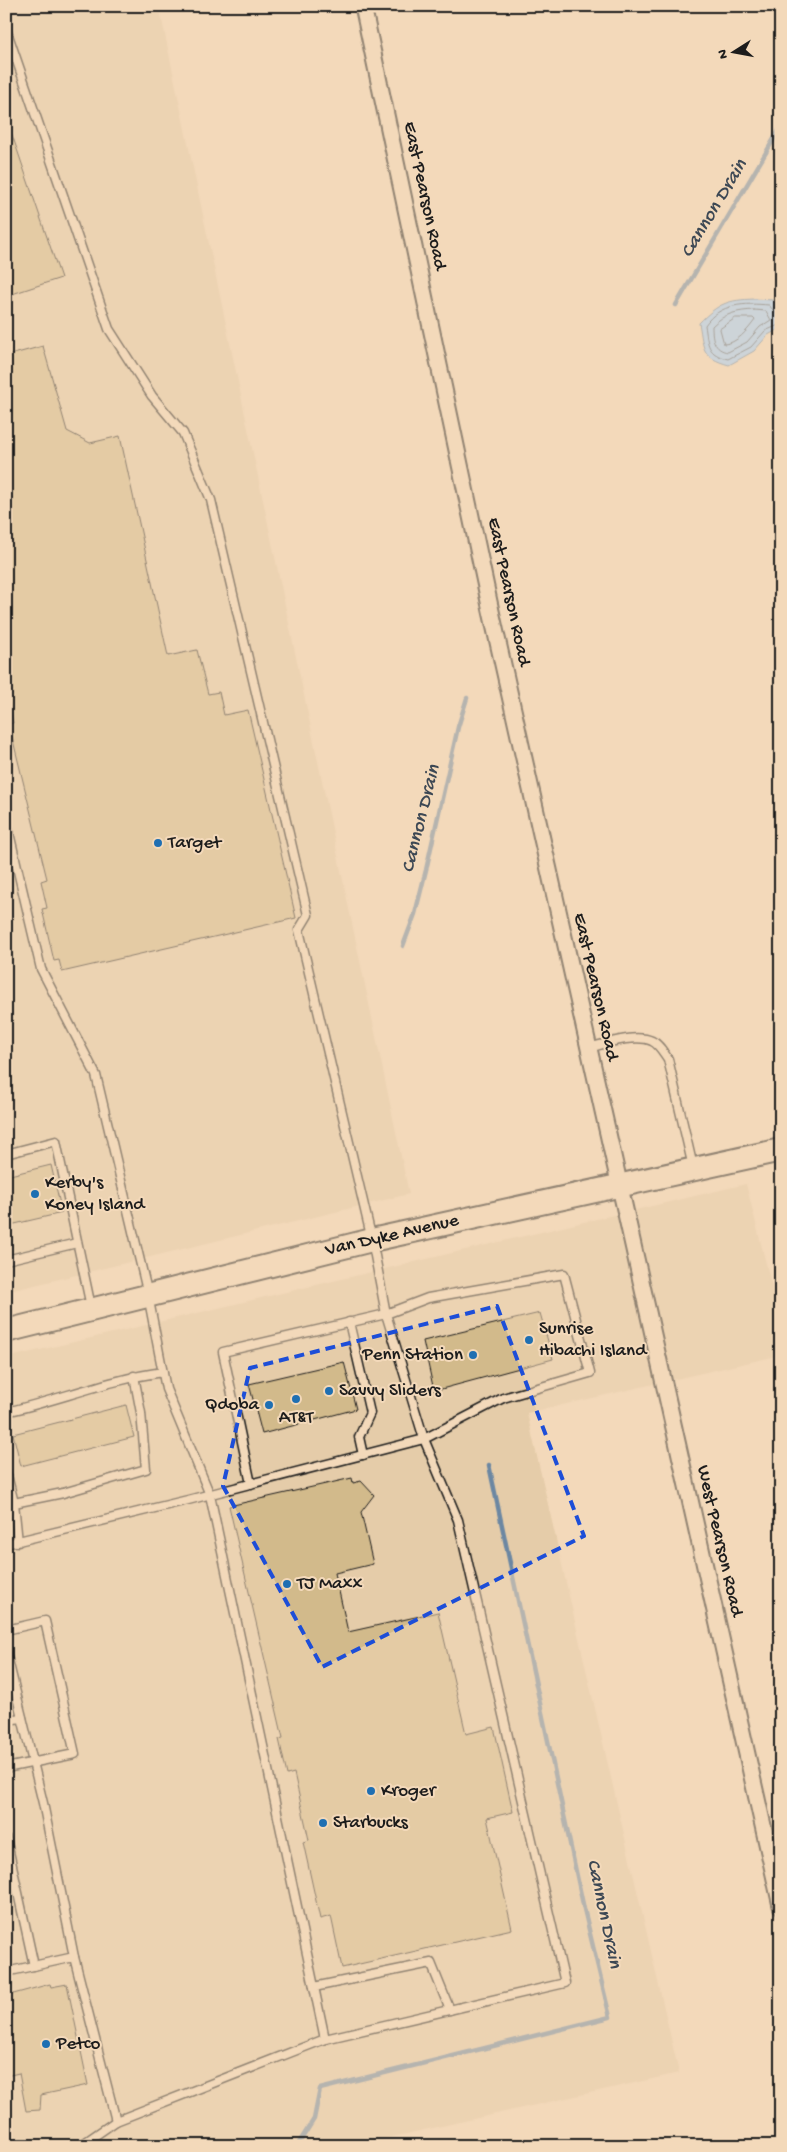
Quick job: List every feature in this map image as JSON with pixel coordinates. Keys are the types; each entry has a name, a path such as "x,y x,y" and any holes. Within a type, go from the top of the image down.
{"main road":[{"name":"Van Dyke Avenue","path":"6,1331 372,1240 781,1150"}],"street":[{"name":"East Pearson Road","path":"363,6 491,611 619,1185"},
{"name":"West Pearson Road","path":"619,1185 781,1906"}],"lane":[{"path":"6,29 109,329 152,396 183,433 211,500 308,915 299,930 372,1240 386,1314 424,1439 458,1520 564,1984 325,2039 116,2121 80,2146"},
{"path":"6,820 41,969 96,1075 148,1295 166,1389 210,1494 325,2039"},
{"path":"588,1048 625,1039 640,1038 651,1040 660,1047 668,1059 694,1169"},
{"path":"6,1154 56,1141 91,1309"},
{"path":"6,1260 78,1243"},
{"path":"6,1544 251,1484 424,1439 503,1398 590,1373 564,1274 428,1298 386,1314 223,1352 251,1484"},
{"path":"349,1322 370,1413 359,1437 362,1455"},
{"path":"6,1412 35,1406 134,1376 163,1372"},
{"path":"14,1504 63,1493 146,1469 141,1413 134,1376"},
{"path":"6,1471 14,1504 18,1542"},
{"path":"6,1630 45,1621 75,1754 6,1768"},
{"path":"6,1652 9,1676 33,1762 74,1957 116,2121"},
{"path":"6,1720 22,1718"},
{"path":"6,1838 34,1966"},
{"path":"6,1972 74,1957"},
{"path":"314,1987 431,1963 450,2010"}],"highlighted area":[{"path":"497,1306 584,1536 322,1667 223,1486 250,1368"}],"shaded area":[{"path":"6,6 159,6 409,1194 6,1292"},
{"path":"746,1184 781,1323 781,1355 527,1413 679,2073 352,2146 6,2146 6,1358"}],"water":[{"path":"737,300 773,300 781,313 781,328 768,335 754,351 729,365 713,359 703,346 699,323 712,311 724,304"}],"building":[{"path":"8,123 61,278 6,296 6,124"},
{"name":"Target","path":"43,346 67,431 90,443 120,436 168,656 197,650 208,694 219,692 224,715 248,710 296,918 62,972 59,960 54,961 42,909 47,908 41,881 47,879 9,724 13,723 6,691 6,356"},
{"path":"51,1165 62,1213 6,1226 6,1176"},
{"path":"540,1313 553,1359 434,1391 423,1341"},
{"path":"344,1362 356,1409 262,1434 249,1384"},
{"path":"126,1405 134,1437 21,1466 13,1434"},
{"path":"352,1478 353,1483 361,1481 374,1495 361,1512 373,1564 335,1573 348,1632 438,1612 466,1734 494,1727 513,1812 487,1818 512,1929 342,1968 331,1916 320,1919 303,1842 309,1840 294,1773 287,1775 279,1739 283,1738 229,1506"},
{"name":"Petco","path":"50,1984 51,1987 67,1984 88,2085 41,2095 40,2110 26,2111 19,2073 6,2076 6,1996"}],"waterway":[{"name":"Cannon Drain","path":"676,305 781,127"},
{"name":"Cannon Drain","path":"403,946 415,914 458,727 467,698"},
{"name":"Cannon Drain","path":"297,2146 314,2119 320,2089 610,2017 584,1909 489,1465"}],"place":[{"name":"Target","path":"158,843"},
{"name":"Kerby's Koney Island","path":"35,1194"},
{"name":"Sunrise Hibachi Island","path":"529,1340"},
{"name":"Penn Station","path":"473,1355"},
{"name":"Savvy Sliders","path":"329,1391"},
{"name":"AT&T","path":"296,1399"},
{"name":"Qdoba","path":"269,1405"},
{"name":"TJ Maxx","path":"287,1584"},
{"name":"Kroger","path":"371,1791"},
{"name":"Starbucks","path":"323,1823"},
{"name":"Petco","path":"46,2044"}]}
